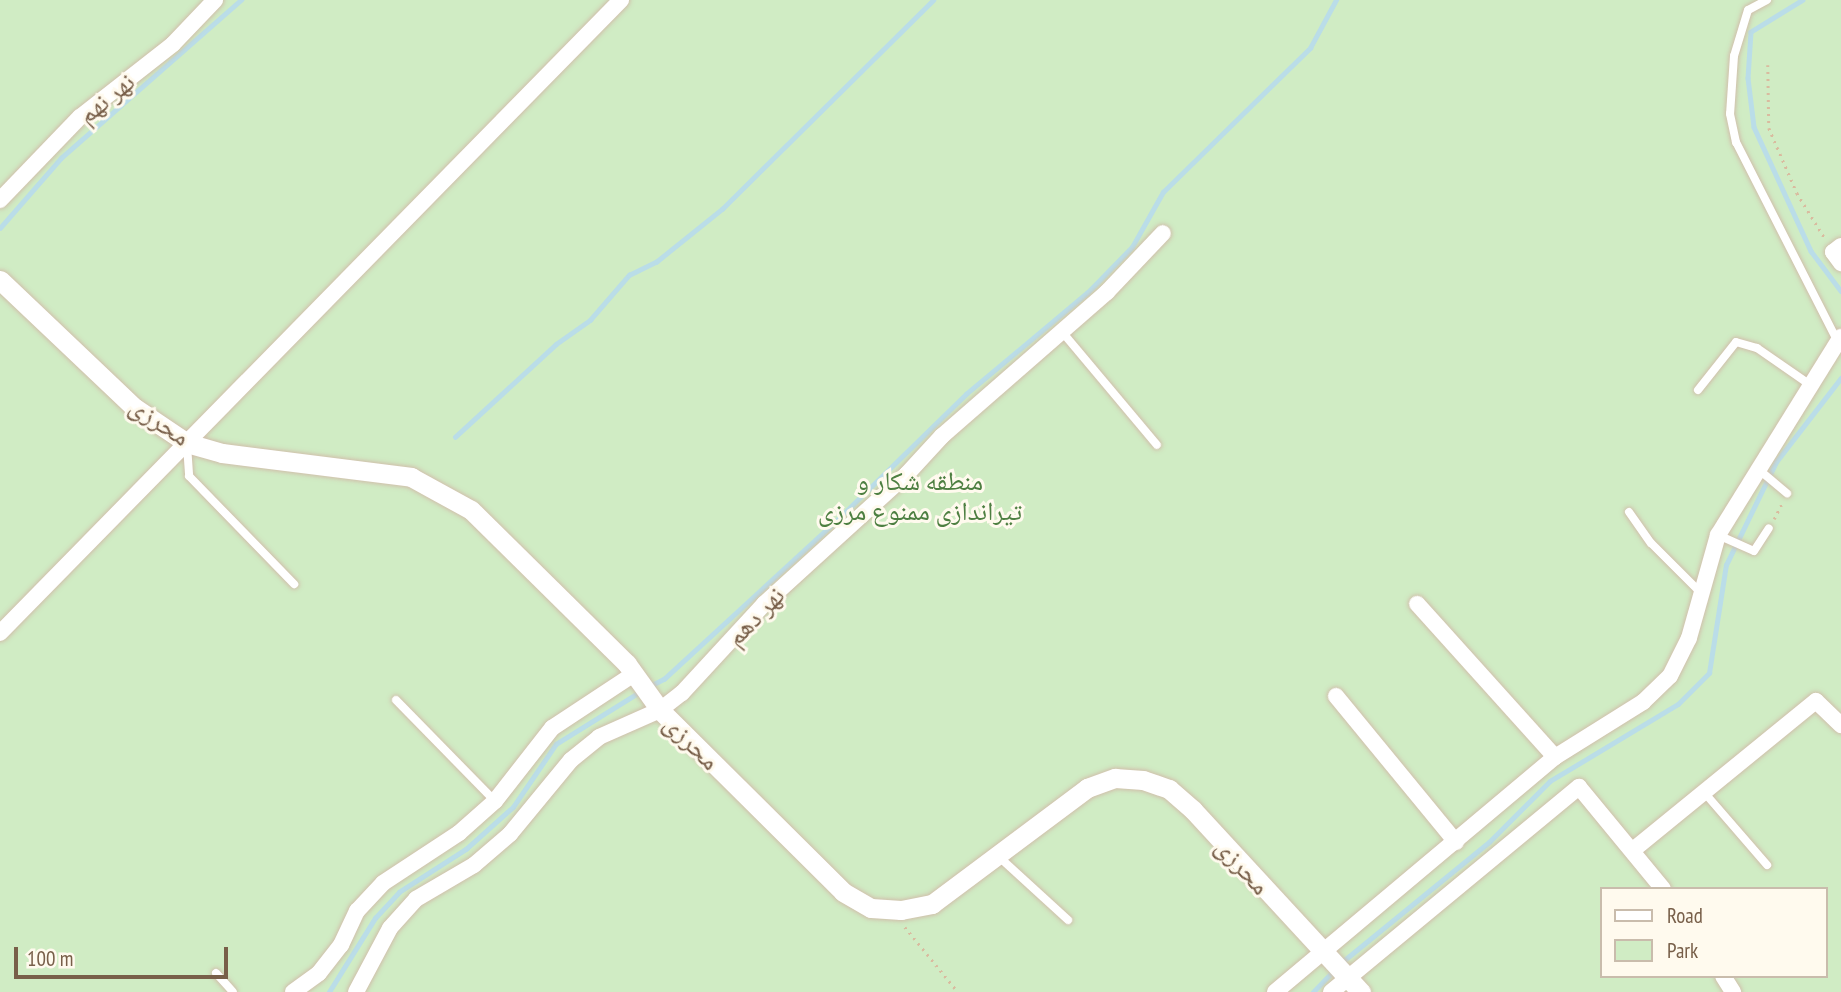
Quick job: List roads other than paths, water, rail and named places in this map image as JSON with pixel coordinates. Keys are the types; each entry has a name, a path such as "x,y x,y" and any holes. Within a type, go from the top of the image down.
{"street":[{"name":"نهر نهم","path":"0,200 80,117 173,44 215,0"},
{"path":"0,633 621,0"},
{"name":"نهر دهم","path":"356,992 390,928 416,899 474,864 510,834 571,760 599,737 682,693 764,604 907,474 942,436 1063,333 1163,233"},
{"name":"محرزی","path":"0,280 135,408 187,443 222,453 411,477 471,510 637,678 657,706 843,892 871,908 901,910 932,904 1087,788 1115,778 1143,780 1169,789 1193,810 1334,966 1361,992"},
{"path":"1331,992 1334,966 1456,842 1555,757 1643,702 1670,676 1689,638 1700,592 1723,538 1809,384 1839,338"},
{"path":"1417,604 1555,757"},
{"path":"293,992 319,973 341,945 357,911 383,883 459,833 495,801 552,728 637,678"},
{"path":"1336,696 1456,842"},
{"path":"1633,850 1816,701 1841,725"},
{"path":"1276,992 1334,966 1579,787 1661,887"}],"lane":[{"path":"1768,0 1748,10 1734,57 1730,114 1736,142 1839,338"},
{"path":"1063,333 1157,445"},
{"path":"1698,390 1736,342 1757,348 1809,384"},
{"path":"187,443 189,476 294,584"},
{"path":"1761,471 1787,493"},
{"path":"1629,512 1651,543 1700,592"},
{"path":"1723,538 1754,551 1769,528"},
{"path":"396,700 495,801"},
{"path":"1703,791 1768,865"},
{"path":"998,856 1068,920"},
{"path":"216,973 233,992"}],"waterway":[{"path":"0,228 61,158 241,0"},
{"path":"455,437 556,344 590,320 629,275 656,262 722,209 933,0"},
{"path":"648,687 664,679 838,519 966,394 1087,293 1132,247 1163,192 1310,48 1336,0"},
{"path":"1803,0 1751,32 1748,78 1754,127 1811,251 1841,291"},
{"path":"1342,962 1489,842 1550,781 1678,704 1709,673 1726,565 1776,462 1841,378"},
{"path":"329,992 375,918 399,892 466,849 513,807 556,744 641,691"},
{"path":"1313,992 1333,971"}],"park label":[{"name":"منطقه شکار و تیراندازی ممنوع مرزی","path":"920,496"}]}
